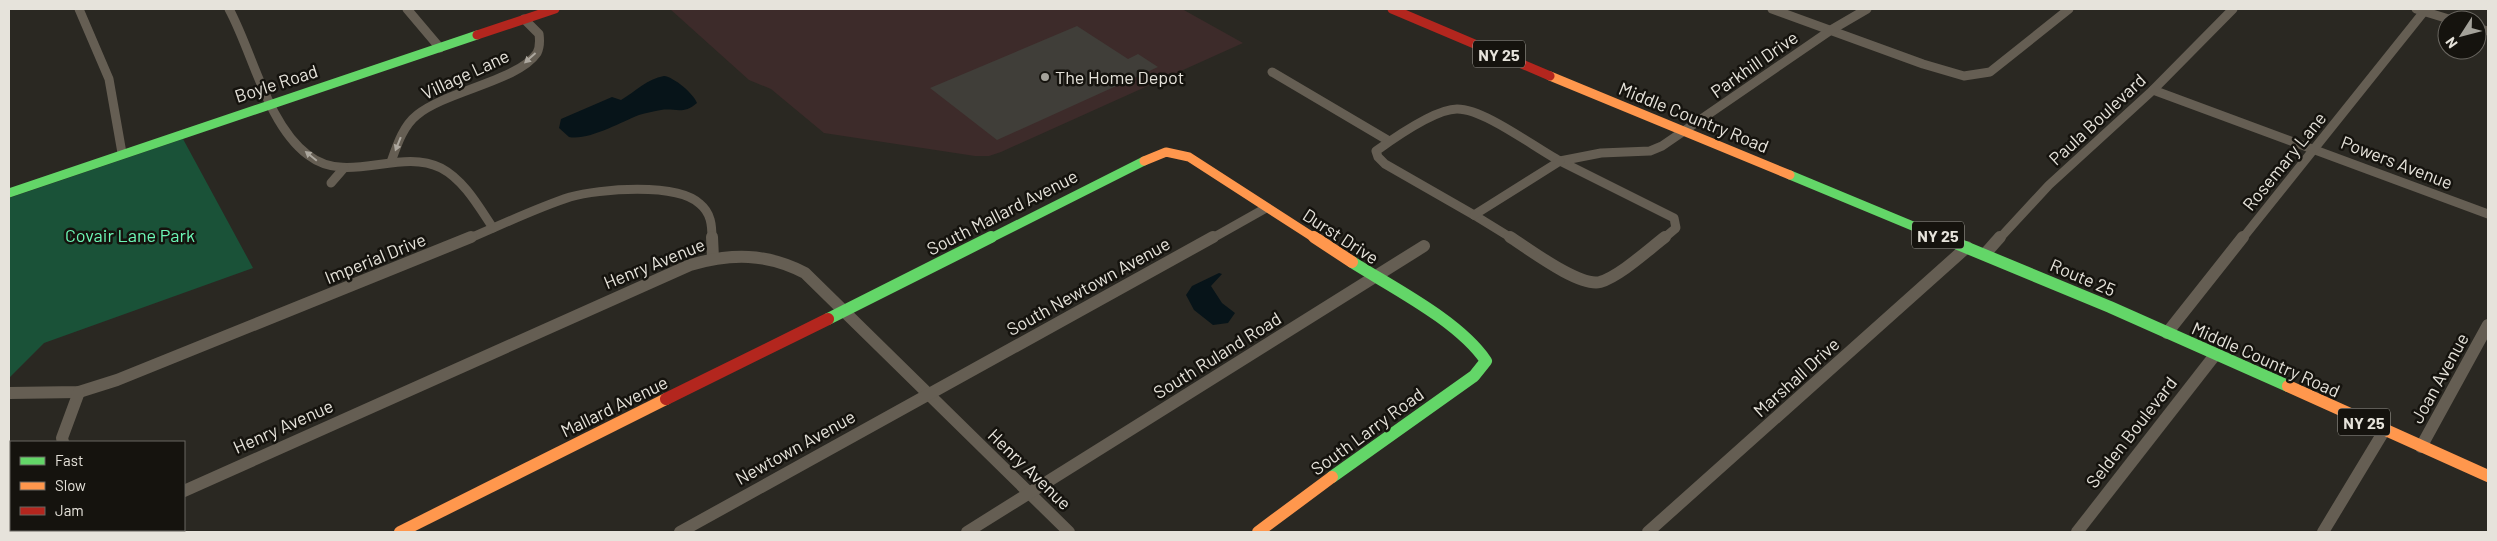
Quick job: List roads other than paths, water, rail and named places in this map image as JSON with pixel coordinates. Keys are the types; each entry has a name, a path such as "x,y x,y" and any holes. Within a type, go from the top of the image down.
{"street":[{"path":"79,9 109,78 122,153"},
{"path":"229,9 239,24 250,58 271,103 306,154 317,161 344,168 392,162 433,164 443,169 463,187 492,228"},
{"path":"407,9 440,48"},
{"name":"Boyle Road","path":"9,193 122,153 555,9"},
{"name":"Middle Country Road","path":"1392,9 1685,132 1985,254"},
{"path":"1772,9 1964,76 1990,72 2069,9"},
{"name":"Parkhill Drive","path":"1560,161 1601,153 1650,151 1662,146 1831,30 1867,9"},
{"name":"Paula Boulevard","path":"1985,254 2049,185 2153,90 2233,9"},
{"path":"2422,10 2437,15"},
{"name":"Rosemary Lane","path":"2167,333 2316,149 2422,10"},
{"name":"Village Lane","path":"392,162 398,140 416,116 431,105 515,68 535,55 539,46 539,34 524,19"},
{"path":"1272,72 1389,141"},
{"name":"Powers Avenue","path":"2153,90 2488,214"},
{"path":"1457,109 1469,111 1560,161 1652,205 1674,218 1676,228 1601,282 1586,282 1384,164 1376,151 1389,141 1446,111 1457,109"},
{"name":"South Mallard Avenue","path":"844,311 1151,157 1164,151 1177,152"},
{"name":"Durst Drive","path":"1177,152 1189,157 1446,323 1482,353"},
{"path":"1474,215 1560,161"},
{"path":"330,182 344,168"},
{"name":"Imperial Drive","path":"9,393 79,392 160,363 571,197 598,193 677,192 691,196 702,204 709,216 713,258"},
{"name":"South Newtown Avenue","path":"928,395 1266,208"},
{"name":"South Ruland Road","path":"967,532 1424,246"},
{"name":"Marshall Drive","path":"1648,532 1966,247"},
{"name":"Route 25","path":"1985,254 2167,333"},
{"name":"Henry Avenue","path":"185,491 651,282 713,258 748,255 767,257 787,263 805,273 1069,532"},
{"name":"Mallard Avenue","path":"400,532 844,311"},
{"name":"Joan Avenue","path":"2421,447 2488,325"},
{"name":"Middle Country Road","path":"2167,333 2488,476"},
{"name":"South Larry Road","path":"1258,532 1386,437 1474,376 1486,361 1482,353"},
{"name":"Selden Boulevard","path":"2077,532 2215,355"},
{"path":"62,441 79,392"},
{"name":"Newtown Avenue","path":"680,532 928,395"},
{"path":"2322,532 2384,431"}],"place":[{"name":"The Home Depot","path":"1045,77"}],"park label":[{"name":"Covair Lane Park","path":"130,235"}]}
